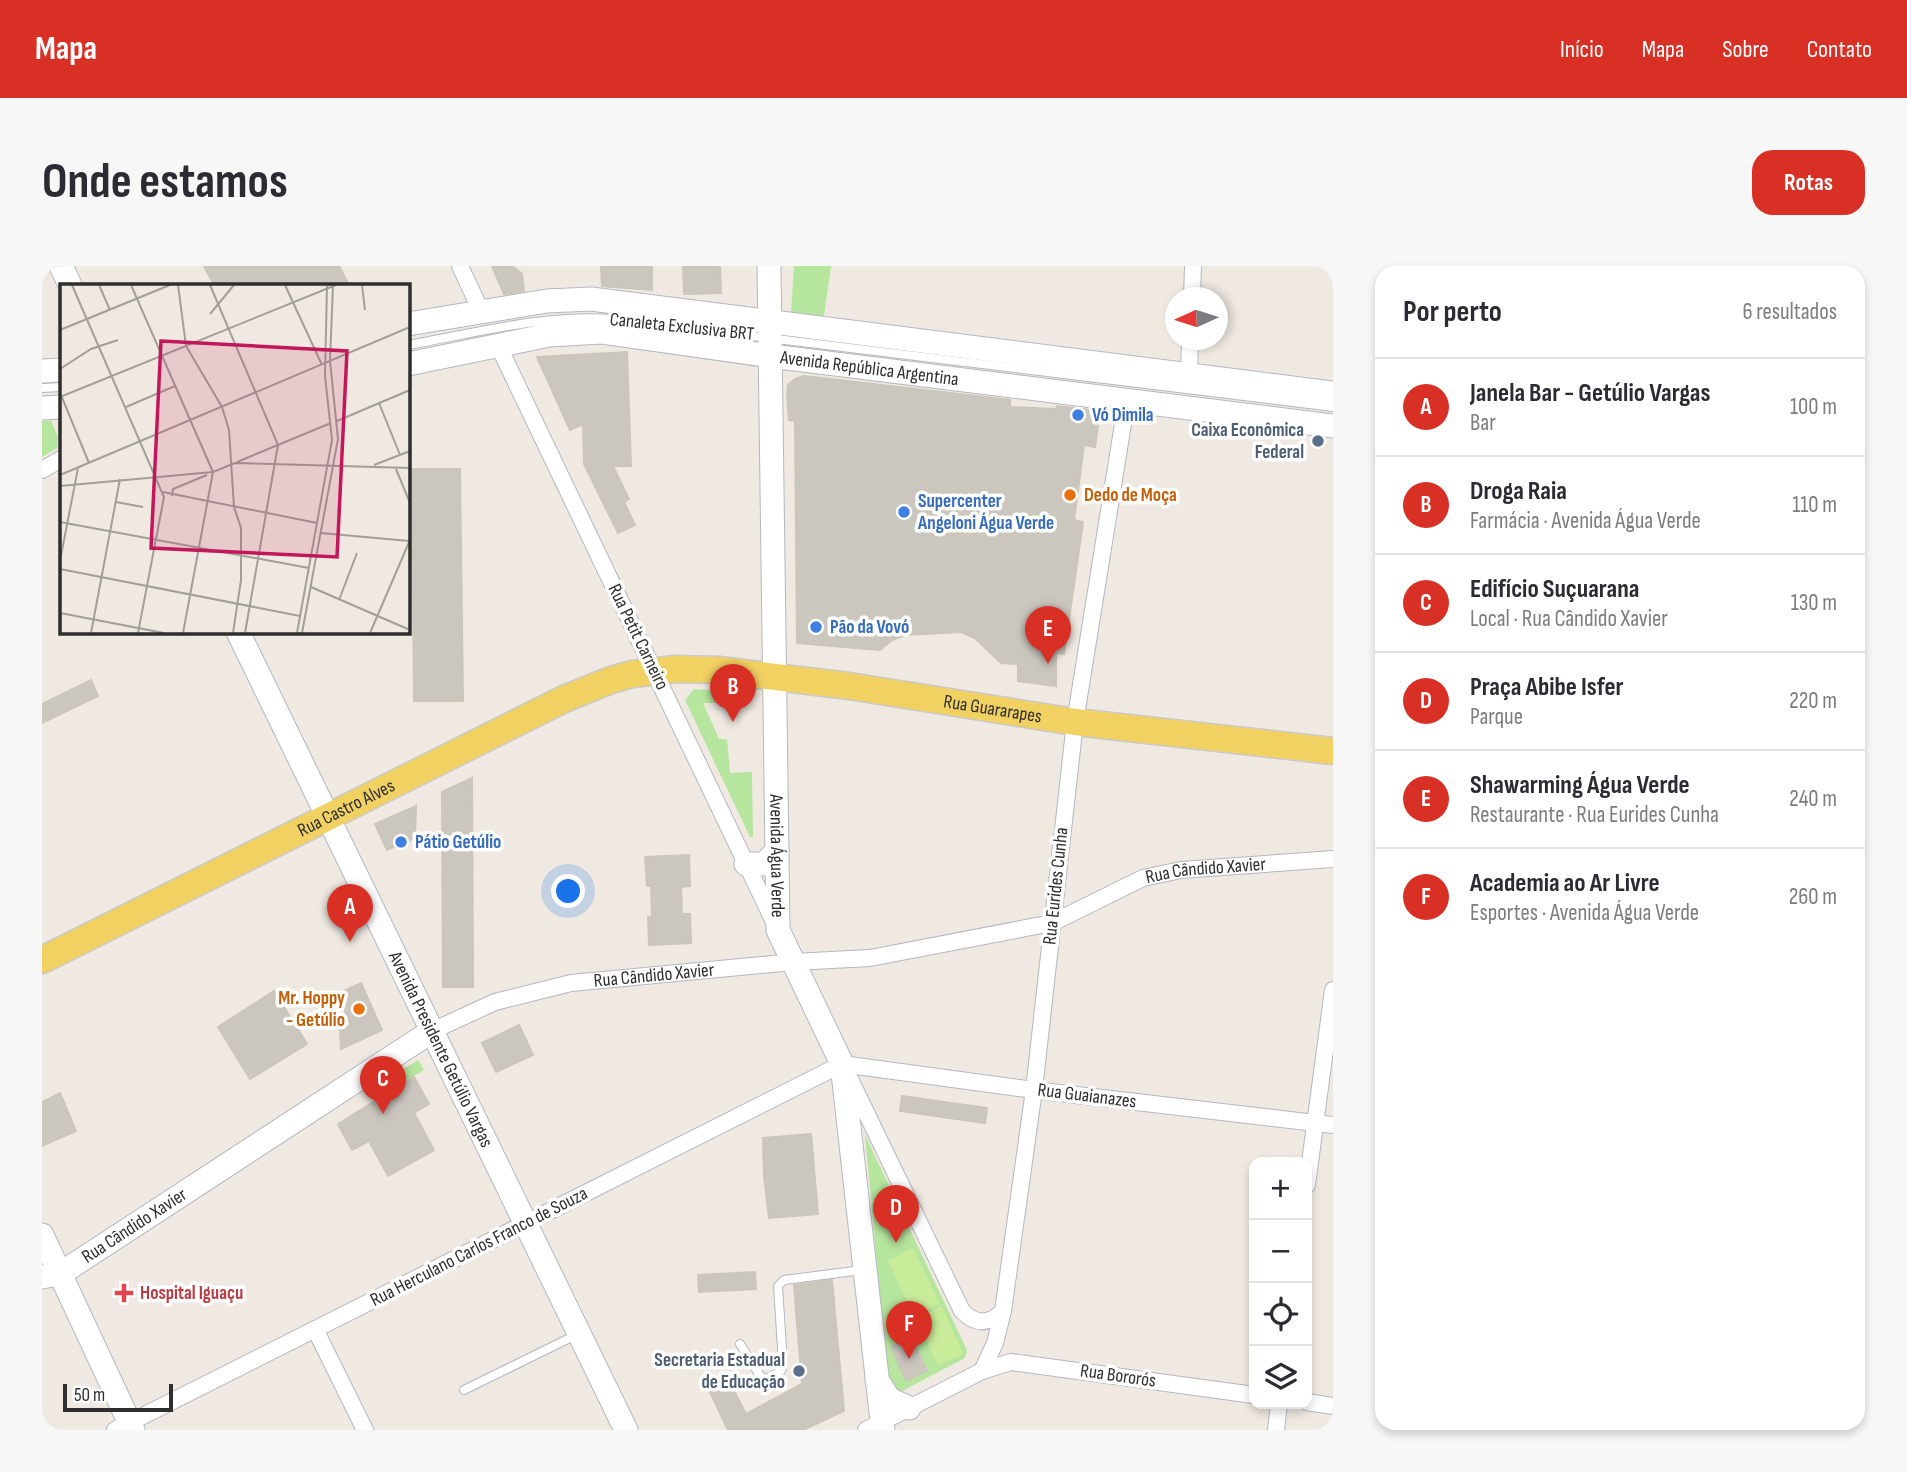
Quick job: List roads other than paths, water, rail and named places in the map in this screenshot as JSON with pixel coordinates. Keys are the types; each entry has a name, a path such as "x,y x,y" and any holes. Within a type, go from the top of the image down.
{"main road":[{"path":"61,266 70,284"},
{"name":"Avenida Água Verde","path":"769,266 778,930 842,1064 877,1380 877,1427"},
{"name":"Avenida República Argentina","path":"410,324 563,299 591,299 771,338 1127,400 1333,426"},
{"name":"Avenida República Argentina","path":"410,364 562,334 603,332 771,338 1189,374 1333,393"},
{"path":"42,371 60,370"},
{"name":"Avenida Presidente Getúlio Vargas","path":"239,634 626,1430"},
{"name":"Rua Guararapes","path":"654,671 694,669 775,676 1075,722 1333,751"},
{"name":"Rua Castro Alves","path":"42,960 587,688 654,671"},
{"path":"746,864 764,864 777,851"},
{"name":"Rua Cândido Xavier","path":"51,1276 432,1031"},
{"path":"42,1235 51,1276 125,1428"},
{"path":"877,1380 889,1399 909,1408"}],"street":[{"path":"460,266 481,311"},
{"path":"1192,287 1193,266"},
{"name":"Rua Petit Carneiro","path":"498,345 778,930"},
{"path":"1189,374 1190,350"},
{"name":"Rua Eurides Cunha","path":"982,1371 995,1343 1003,1311 1034,1090 1075,722 1127,400"},
{"name":"Rua Cândido Xavier","path":"432,1031 495,1002 558,985 596,979 870,958 1052,923 1143,878 1161,873 1333,859"},
{"path":"1311,1157 1333,990"},
{"path":"842,1064 962,1311 976,1322 985,1323 1003,1311"},
{"name":"Rua Guaianazes","path":"842,1064 1034,1090 1333,1125"},
{"name":"Rua Herculano Carlos Franco de Souza","path":"125,1428 842,1064"},
{"path":"316,1329 365,1430"},
{"name":"Rua Bororós","path":"877,1427 982,1371 1011,1362 1249,1394"},
{"path":"1312,1403 1333,1406"},
{"path":"1276,1430 1278,1409"}],"lane":[{"name":"Canaleta Exclusiva BRT","path":"410,345 536,321 588,317 1333,407"},
{"path":"42,388 56,405"},
{"path":"740,1344 761,1377 767,1379 781,1371 780,1283 784,1280 865,1269"},
{"path":"464,1390 579,1333"}],"place":[{"name":"Vó Dimila","path":"1078,415"},
{"name":"Caixa Econômica Federal","path":"1318,441"},
{"name":"Dedo de Moça","path":"1070,495"},
{"name":"Supercenter Angeloni Água Verde","path":"904,512"},
{"name":"Pão da Vovó","path":"816,627"},
{"name":"Shawarming Água Verde","path":"1048,664"},
{"name":"Droga Raia","path":"733,722"},
{"name":"Pátio Getúlio","path":"401,842"},
{"name":"Janela Bar - Getúlio Vargas","path":"350,942"},
{"name":"Mr. Hoppy - Getúlio","path":"359,1009"},
{"name":"Edifício Suçuarana","path":"383,1114"},
{"name":"Praça Abibe Isfer","path":"896,1243"},
{"name":"Hospital Iguaçu","path":"124,1293"},
{"name":"Academia ao Ar Livre","path":"909,1359"},
{"name":"Secretaria Estadual de Educação","path":"799,1371"}]}
